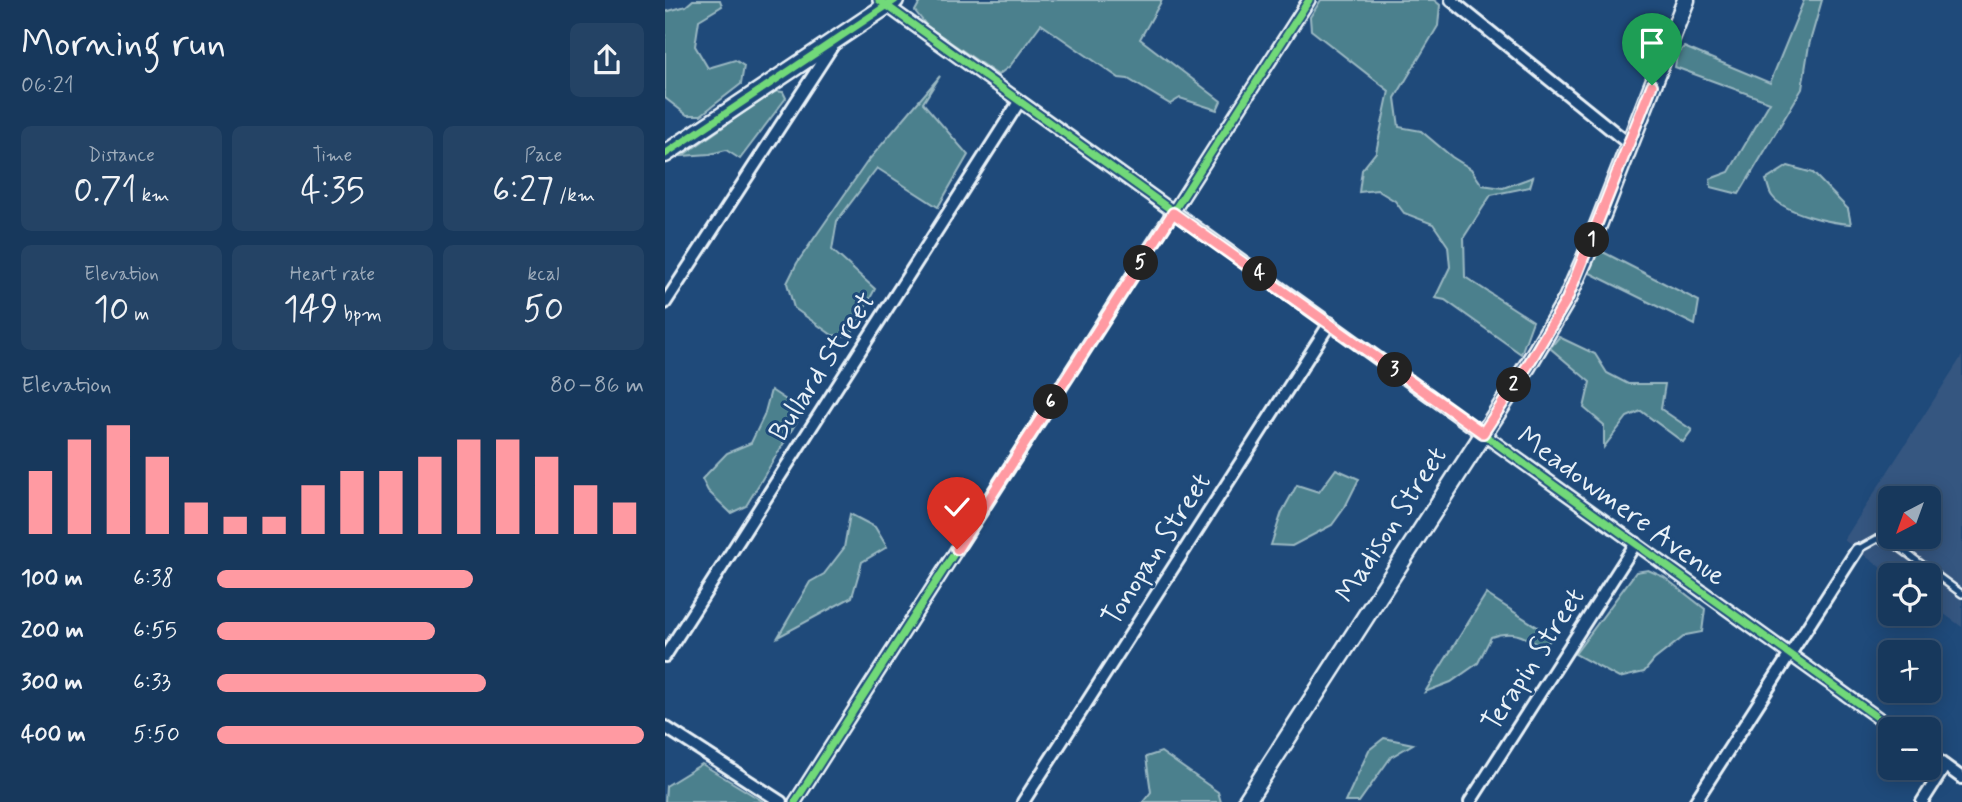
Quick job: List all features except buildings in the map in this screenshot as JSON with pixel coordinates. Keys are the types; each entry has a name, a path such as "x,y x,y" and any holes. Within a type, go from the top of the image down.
{"street":[{"path":"795,802 1309,0"},
{"path":"1451,0 1629,145"},
{"name":"Madison Street","path":"1246,802 1528,365 1567,299 1686,0"},
{"path":"665,154 887,2"},
{"name":"Meadowmere Avenue","path":"887,2 1019,102 1878,718"},
{"path":"665,303 839,36"},
{"name":"Bullard Street","path":"665,656 1019,102"},
{"name":"Tonopan Street","path":"1023,802 1330,323"},
{"name":"Terapin Street","path":"1470,802 1636,543"},
{"path":"1695,802 1857,550"},
{"path":"665,727 781,802"},
{"path":"1941,763 1962,778"},
{"path":"1922,802 1945,766"}],"lane":[{"path":"1857,550 1877,539 1893,543 1962,594"}],"shaded area":[{"path":"1962,356 1962,627 1941,612 1941,563 1878,563 1878,566 1844,540 1878,487 1878,550 1941,550 1941,486 1879,486"}],"green space":[{"path":"693,0 720,0 722,6 699,20 695,46 708,68 735,60 744,66 741,84 701,115 687,115 665,98 665,12 686,6"},
{"path":"921,0 1162,0 1140,39 1221,101 1217,110 1180,98 1170,104 1128,79 1119,78 1041,24 1010,66 998,75 927,26 915,11"},
{"path":"1321,0 1434,0 1440,5 1438,26 1395,98 1399,127 1421,131 1471,169 1482,185 1503,188 1533,177 1530,187 1491,195 1464,237 1465,277 1533,321 1521,354 1445,300 1435,298 1450,267 1448,246 1433,224 1404,213 1395,201 1377,190 1359,192 1362,170 1376,152 1389,91 1311,30 1310,17"},
{"path":"1804,0 1822,0 1809,45 1802,89 1739,194 1711,187 1710,179 1729,172 1770,102 1675,67 1677,54 1684,47 1770,83"},
{"path":"940,76 923,103 968,155 938,207 877,168 837,221 832,250 875,289 850,336 832,335 794,308 787,283 797,263 867,162"},
{"path":"774,91 783,92 786,98 740,159 726,150 682,156"},
{"path":"1788,166 1813,173 1848,209 1851,224 1809,216 1778,202 1771,194 1766,180"},
{"path":"1599,250 1699,301 1695,325 1586,271"},
{"path":"1559,337 1595,354 1607,373 1628,384 1665,384 1661,409 1692,430 1683,442 1641,411 1627,417 1604,447 1604,425 1584,408 1590,382 1550,348"},
{"path":"771,390 803,411 746,506 731,513 708,491 702,479 727,453 751,443 764,416"},
{"path":"1336,469 1359,479 1332,525 1292,546 1271,545 1282,512 1297,485 1319,492"},
{"path":"850,514 875,527 887,547 862,562 852,597 778,637 810,582 824,574 844,548"},
{"path":"1648,570 1664,577 1705,609 1702,632 1686,635 1654,660 1644,672 1619,678 1575,654 1636,572"},
{"path":"1486,594 1553,637 1543,648 1518,635 1491,637 1478,663 1451,682 1425,692"},
{"path":"1384,738 1413,744 1391,757 1359,802 1345,802 1369,750"},
{"path":"1161,752 1218,792 1221,802 1143,802 1151,792 1146,757"},
{"path":"702,764 764,802 665,802 666,786"}],"cycle path":[{"path":"879,0 1878,718"},
{"path":"665,154 895,0"},
{"path":"795,802 1309,0"}],"route":[{"path":"957,549 1173,213 1483,433 1567,299 1652,85"}]}
